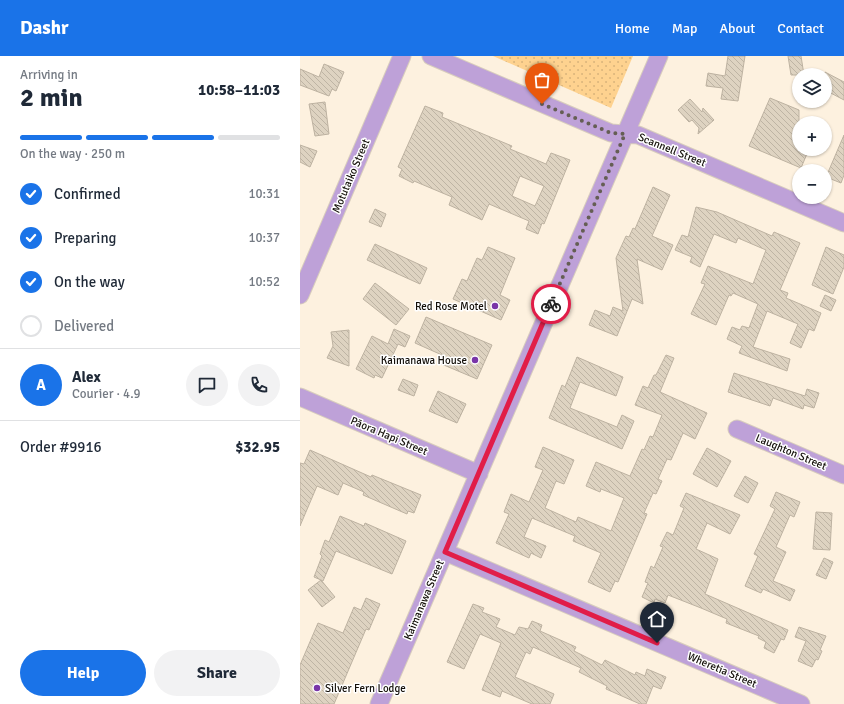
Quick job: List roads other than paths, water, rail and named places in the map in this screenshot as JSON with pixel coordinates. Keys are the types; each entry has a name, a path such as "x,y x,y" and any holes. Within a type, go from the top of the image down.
{"street":[{"name":"Motutaiko Street","path":"300,295 402,56"},
{"name":"Scannell Street","path":"431,56 611,133 638,135 844,223"},
{"name":"Kaimanawa Street","path":"380,704 659,56"},
{"name":"Pāora Hapi Street","path":"300,397 479,474"},
{"name":"Laughton Street","path":"737,429 844,474"},
{"name":"Wheretia Street","path":"445,552 801,704"}],"place":[{"name":"Red Rose Motel","path":"495,306"},
{"name":"Kaimanawa House","path":"475,360"},
{"name":"Silver Fern Lodge","path":"317,688"}]}
